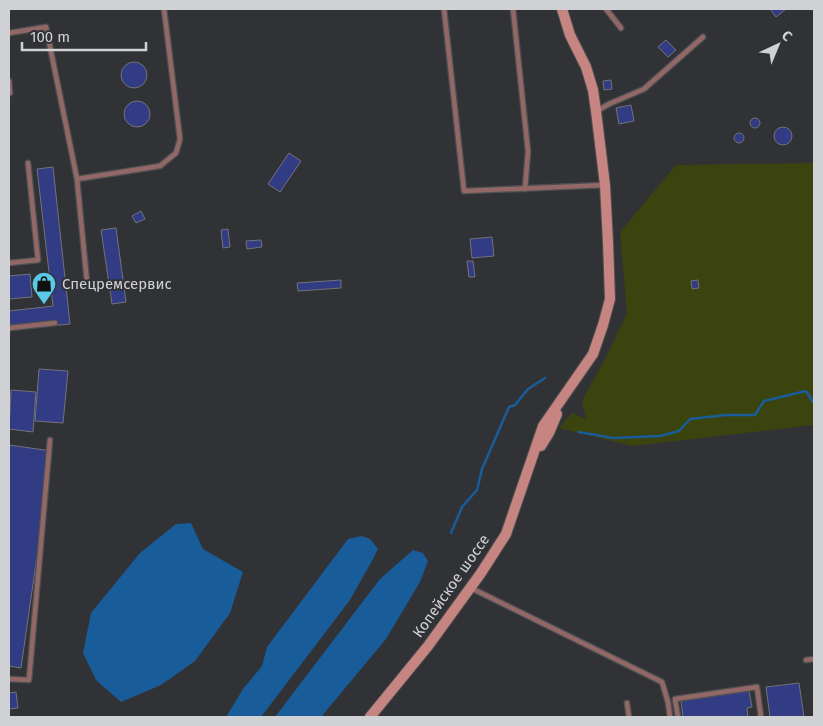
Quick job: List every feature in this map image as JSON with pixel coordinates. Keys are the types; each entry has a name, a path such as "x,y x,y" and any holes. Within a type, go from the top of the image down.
{"street":[{"name":"Копейское шоссе","path":"370,717 428,646 482,573 506,534 543,426 592,354 603,325 610,299 604,185 596,111 593,90 586,67 570,35 562,9"}],"lane":[{"path":"77,179 160,166 176,153 180,139 164,9"},
{"path":"444,9 464,191 604,185"},
{"path":"513,9 528,151 525,189"},
{"path":"606,9 621,28"},
{"path":"9,33 46,27 77,179 87,282"},
{"path":"596,111 644,89 703,37"},
{"path":"9,81 9,93"},
{"path":"9,263 38,260 28,163"},
{"path":"9,328 55,323"},
{"path":"9,680 29,680 50,440"},
{"path":"471,588 662,682 670,717"},
{"path":"806,660 814,659"},
{"path":"678,717 675,699 757,687 761,717"},
{"path":"627,704 629,717"}],"green space":[{"path":"814,163 814,425 632,446 559,428 572,413 586,419 582,401 627,313 620,232 676,165"}],"water":[{"path":"191,523 203,549 243,572 230,613 195,661 161,685 121,702 96,680 83,653 91,613 140,553 176,524"},
{"path":"362,536 370,539 378,549 350,600 261,717 226,717 243,689 262,666 267,647 348,539"},
{"path":"413,550 423,553 428,561 420,582 386,639 321,717 275,717 380,579"}],"building":[{"path":"770,9 786,9 776,17"},
{"path":"666,40 676,50 668,57 658,47"},
{"path":"134,62 143,66 147,75 143,84 134,88 125,84 121,75 125,66"},
{"path":"611,80 612,89 604,90 603,81"},
{"path":"137,101 146,105 150,114 146,123 137,127 128,123 124,114 128,105"},
{"path":"631,105 634,121 619,124 616,108"},
{"path":"753,118 757,118 760,123 759,127 753,128 750,125 750,121"},
{"path":"783,127 789,130 792,136 789,142 783,145 777,142 774,136 777,130"},
{"path":"737,133 741,133 744,138 743,142 737,143 734,140 734,136"},
{"path":"289,153 301,161 280,192 268,184"},
{"path":"53,167 70,324 9,330 9,311 53,306 37,169"},
{"path":"141,211 145,219 136,223 132,216"},
{"path":"116,228 126,302 112,304 101,230"},
{"path":"228,229 230,247 223,248 221,230"},
{"path":"492,237 494,256 472,258 470,239"},
{"path":"261,240 262,247 247,249 246,241"},
{"path":"467,261 473,261 475,277 469,277"},
{"path":"30,274 32,297 9,299 9,276"},
{"path":"341,280 341,288 298,291 297,283"},
{"path":"698,280 699,288 692,289 691,281"},
{"path":"39,369 68,371 63,423 35,421"},
{"path":"11,390 36,392 33,432 9,429"},
{"path":"9,445 52,451 21,668 9,666"},
{"path":"799,683 804,717 770,717 766,687"},
{"path":"749,691 752,707 747,708 748,717 683,717 681,701"},
{"path":"16,692 18,708 9,709 9,693"}],"waterway":[{"path":"451,533 462,507 477,490 482,469 509,407 515,405 528,389 545,378"},
{"path":"579,432 613,438 660,436 679,431 690,419 726,415 755,415 764,401 806,391 814,402"}],"place":[{"name":"Спецремсервис","path":"44,305"}]}
